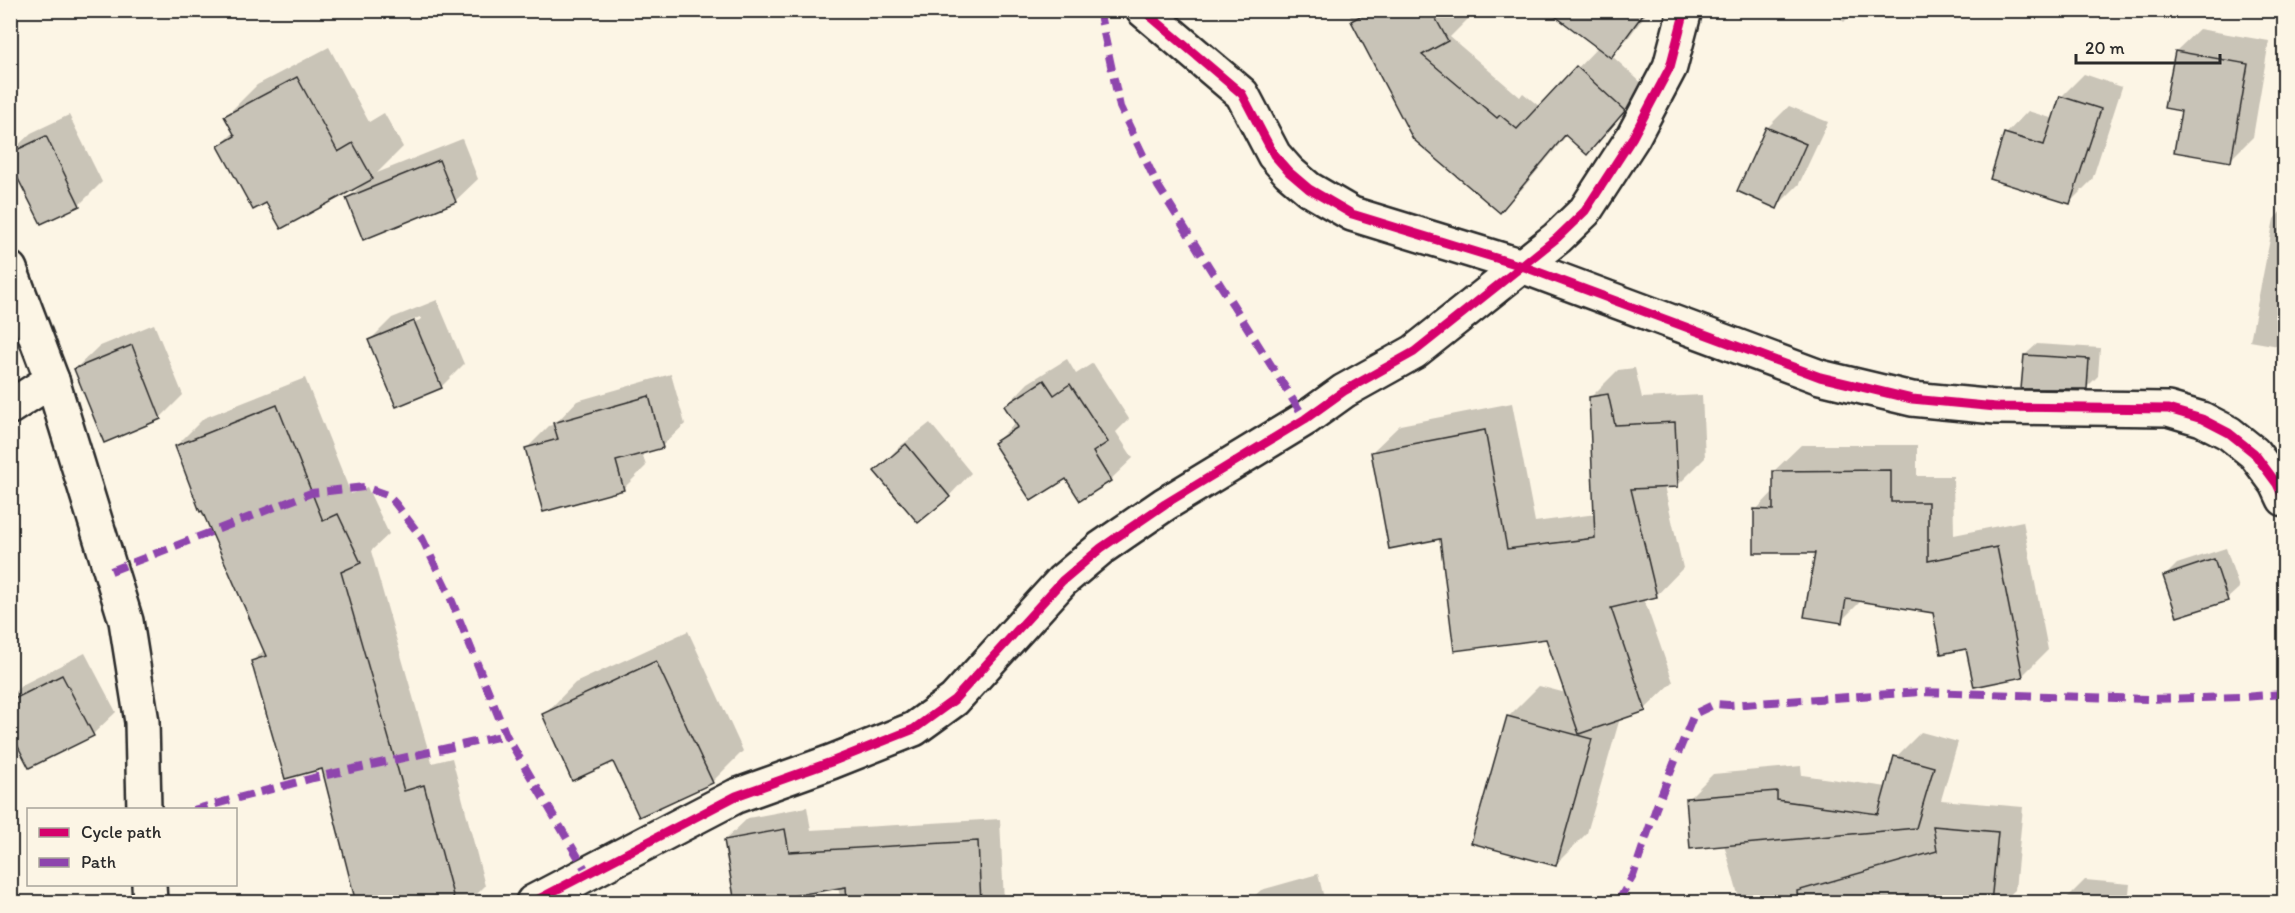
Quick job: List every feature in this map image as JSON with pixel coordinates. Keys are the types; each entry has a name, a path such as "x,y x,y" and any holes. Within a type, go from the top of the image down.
{"street":[{"path":"1143,10 1242,94 1274,155 1289,172 1309,189 1352,214 1522,266 1820,376 1912,399 1996,408 2168,409 2191,416 2229,433 2254,453 2277,484 2284,499"},
{"path":"533,903 736,796 914,729 954,700 1062,581 1101,548 1165,504 1305,419 1344,391 1414,352 1557,238 1585,211 1633,136 1670,67 1685,10"},
{"path":"10,269 52,380 126,621 142,722 144,808"},
{"path":"10,407 52,380"},
{"path":"149,886 150,903"}],"building":[{"path":"1371,10 1431,10 1448,41 1422,55 1497,118 1500,115 1517,129 1576,66 1625,111 1587,155 1565,135 1500,213 1413,139 1351,21"},
{"path":"1547,10 1646,10 1611,58"},
{"path":"2175,51 2248,64 2231,162 2174,152 2181,111 2164,108"},
{"path":"297,77 338,152 353,143 373,179 281,229 266,203 253,210 218,146 235,136 224,116"},
{"path":"2060,96 2101,109 2070,204 1990,179 2004,133 2044,145"},
{"path":"1766,127 1806,144 1777,209 1737,191"},
{"path":"46,136 80,206 41,224 10,163 10,153"},
{"path":"439,160 456,202 363,240 346,198"},
{"path":"414,321 442,388 396,407 368,340"},
{"path":"132,345 161,419 104,443 74,369"},
{"path":"2024,355 2089,359 2087,389 2021,389"},
{"path":"1044,380 1054,395 1070,384 1108,442 1093,452 1111,481 1080,501 1066,479 1031,501 993,443 1018,427 1004,406"},
{"path":"1608,394 1615,425 1675,422 1678,487 1631,489 1657,597 1611,608 1646,711 1579,734 1546,639 1454,651 1440,539 1389,549 1371,452 1485,430 1507,549 1595,538 1589,397"},
{"path":"649,396 663,448 616,461 624,490 543,512 525,448 558,439 553,423"},
{"path":"277,405 323,521 338,514 361,563 341,572 404,791 424,785 455,903 356,903 322,769 285,779 251,661 266,656 202,511 200,512 175,446"},
{"path":"906,444 950,497 918,523 874,471"},
{"path":"1891,470 1891,502 1928,502 1928,561 1997,547 2023,677 1974,687 1966,649 1941,654 1933,613 1846,599 1842,623 1804,617 1815,553 1754,553 1754,509 1773,510 1773,471"},
{"path":"2214,559 2228,601 2177,617 2163,576"},
{"path":"656,661 713,783 639,817 613,762 572,781 542,714"},
{"path":"62,675 94,736 29,768 10,731 10,701"},
{"path":"1507,716 1592,739 1556,866 1471,843"},
{"path":"1894,756 1934,767 1916,828 1690,849 1686,798 1777,791 1777,800 1878,814"},
{"path":"1933,826 1998,832 1991,903 1798,903 1797,891 1937,851"},
{"path":"785,829 789,852 978,841 981,903 847,903 846,887 750,903 735,903 724,840"}],"marked path":[{"path":"1099,10 1120,107 1158,186 1305,419"},
{"path":"111,571 311,493 364,487 387,495 422,538 449,594 506,735 588,874"},
{"path":"1618,902 1633,876 1656,808 1694,714 1715,704 1729,705 1920,692 2149,699 2284,694"},
{"path":"200,808 313,778 506,735"}],"cycle path":[{"path":"1143,10 1242,94 1274,155 1289,172 1309,189 1352,214 1522,266 1820,377 1912,399 1996,407 2168,409 2202,419 2229,433 2254,453 2277,484 2284,499"},
{"path":"533,902 736,796 914,729 954,700 1062,581 1101,548 1165,504 1305,419 1344,391 1414,352 1557,238 1585,211 1633,137 1670,67 1685,10"}]}
